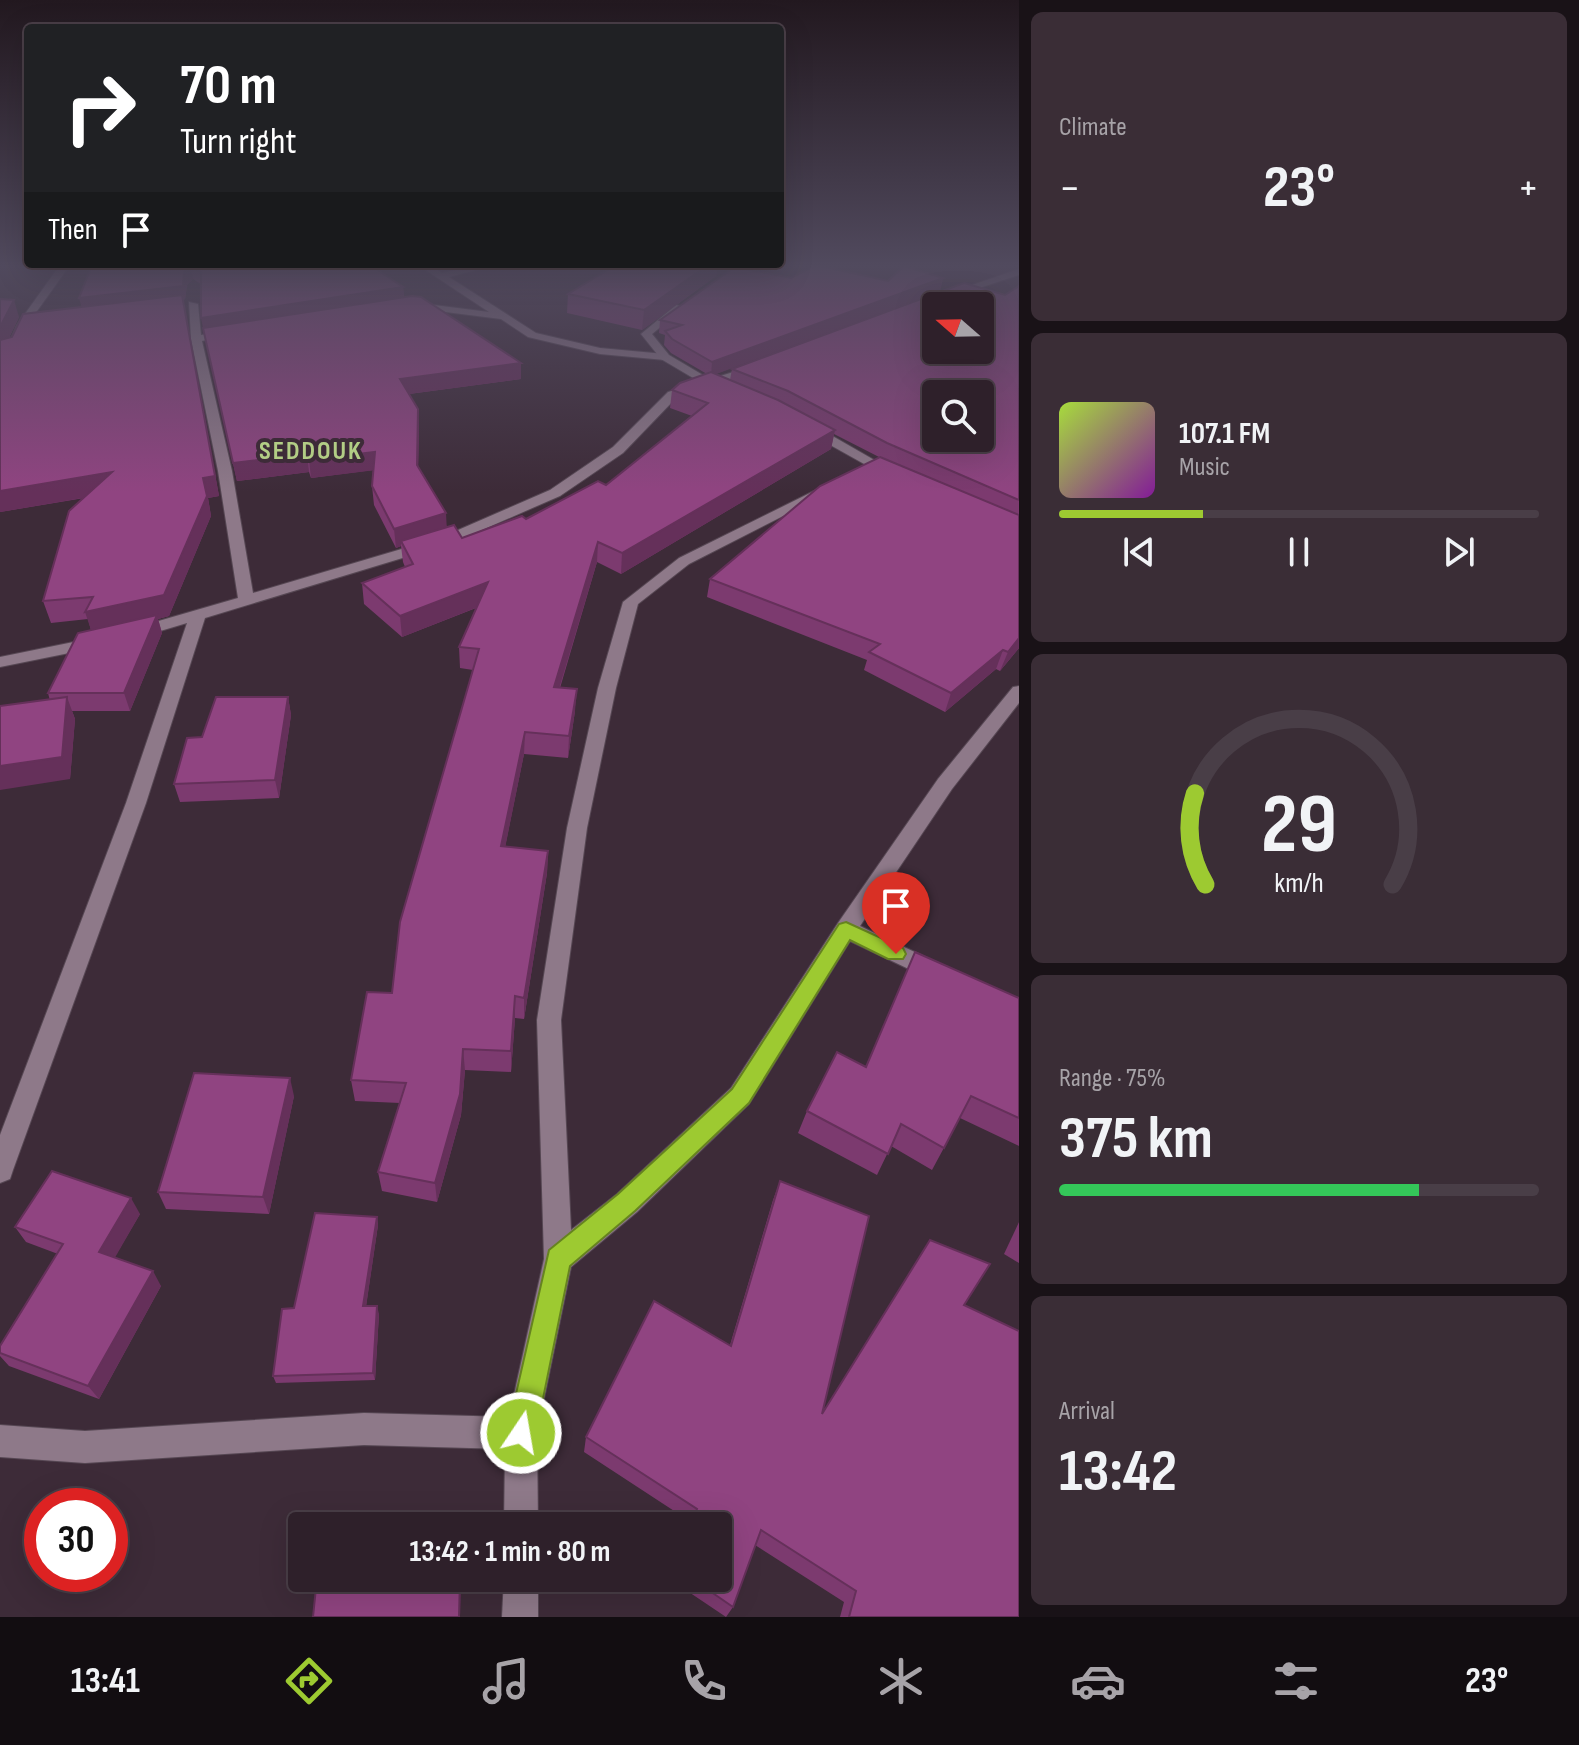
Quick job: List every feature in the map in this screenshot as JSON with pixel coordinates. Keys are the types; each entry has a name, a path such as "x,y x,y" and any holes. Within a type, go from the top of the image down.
{"street":[{"path":"0,353 11,351 15,340"},
{"path":"196,340 225,471 246,600"},
{"path":"555,340 600,351 665,357"},
{"path":"651,340 665,357 709,383 737,395"},
{"path":"0,662 197,618 246,600 447,540 555,493 618,450 672,395 767,364"},
{"path":"521,1512 521,1433 558,1259 549,1020 577,828 607,688 631,602 684,561 883,468 794,421"},
{"path":"0,1170 136,803 197,618"},
{"path":"558,1259 627,1203 740,1096 846,929 945,784 1019,691"},
{"path":"846,929 953,982"},
{"path":"0,1441 85,1447 364,1429 521,1433"},
{"path":"520,1617 521,1592"}],"building":[{"path":"0,340 190,340 215,476 203,478 207,496 164,595 85,612 93,597 43,601 69,511 112,472 0,491"},
{"path":"206,340 487,340 521,363 400,379 418,409 417,465 446,513 394,529 372,486 375,452 309,460 307,454 233,463"},
{"path":"675,340 771,340 712,362"},
{"path":"809,340 922,340 922,364 994,364 994,340 1019,340 1019,500 887,443 788,391 732,369"},
{"path":"711,372 778,400 835,430 622,553 598,542 554,687 577,689 569,736 525,732 501,846 548,851 524,998 515,996 511,1051 463,1049 460,1094 435,1183 378,1172 406,1083 351,1080 367,992 392,993 400,922 479,649 459,647 488,582 400,616 362,583 413,564 401,541 454,525 462,538 522,516 526,519 598,481 606,485 708,403 672,390 680,383"},
{"path":"880,457 1019,515 1019,638 1008,652 1003,650 951,693 869,652 880,644 710,579 820,486"},
{"path":"157,615 124,693 48,693 78,633"},
{"path":"67,697 62,757 0,766 0,706"},
{"path":"216,697 288,697 275,780 174,784 187,738 202,737"},
{"path":"915,952 1019,998 1019,1118 971,1096 944,1148 901,1124 888,1154 807,1111 837,1052 866,1067"},
{"path":"194,1073 290,1078 263,1197 158,1192"},
{"path":"52,1171 131,1198 99,1252 153,1271 88,1386 0,1353 0,1346 63,1244 15,1227"},
{"path":"780,1181 869,1216 822,1414 930,1240 990,1264 964,1305 1019,1331 1019,1617 849,1617 856,1591 761,1530 733,1607 711,1592 732,1592 732,1512 696,1512 697,1509 586,1437 654,1301 731,1346"},
{"path":"315,1213 377,1217 363,1306 377,1306 373,1373 273,1376 282,1309 294,1308"},
{"path":"324,1511 462,1512 324,1512"},
{"path":"316,1592 460,1592 459,1617 313,1617"}],"district":[{"name":"SEDDOUK","path":"311,450"}],"route":[{"path":"521,1433 558,1259 627,1203 740,1096 846,929 896,954"}]}
